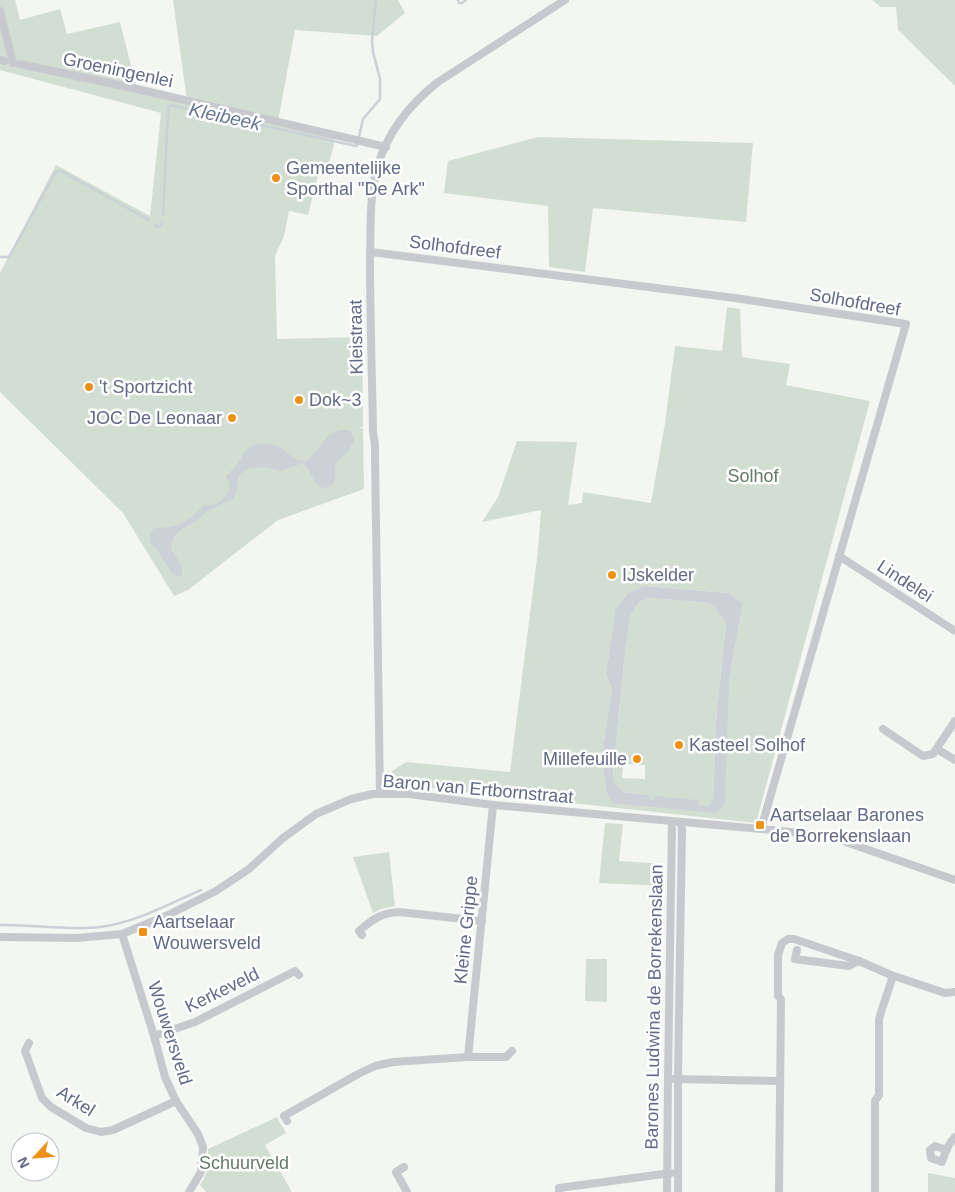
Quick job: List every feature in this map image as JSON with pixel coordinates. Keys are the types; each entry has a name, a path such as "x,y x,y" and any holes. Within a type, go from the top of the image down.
{"street":[{"name":"Kleistraat","path":"380,794 375,444 370,331 372,190 378,166 402,117 425,92 565,0"},
{"name":"Groeningenlei","path":"0,11 9,62 137,89 386,147"},
{"name":"Solhofdreef","path":"371,252 734,298 906,324 761,829"},
{"name":"Lindelei","path":"839,556 955,631"},
{"path":"882,729 923,756 933,754 955,722"},
{"path":"937,749 955,760"},
{"name":"Baron van Ertbornstraat","path":"0,937 76,938 122,934 168,916 216,891 248,869 283,838 316,814 351,799 373,794 409,794 493,805 819,835 840,840 955,880"},
{"name":"Kleine Grippe","path":"468,1057 493,805"},
{"name":"Barones Ludwina de Borrekenslaan","path":"667,1192 672,822"},
{"name":"Barones Ludwina de Borrekenslaan","path":"678,1192 681,823"},
{"path":"362,935 359,931 373,919 388,912 482,921"},
{"name":"Wouwersveld","path":"122,934 165,1077 176,1101 198,1134 203,1147 201,1172 189,1192"},
{"path":"779,1192 781,999 778,996 778,954 782,943 788,939 794,939 945,993 955,992"},
{"path":"797,950 795,959 849,966 859,961"},
{"name":"Kerkeveld","path":"154,1036 195,1022 295,971 299,975"},
{"path":"875,1192 875,1101 878,1095 880,1019 892,975"},
{"name":"Arkel","path":"29,1043 24,1051 42,1098 51,1107 86,1128 101,1132 113,1130 176,1101"},
{"path":"288,1122 284,1116 375,1066 393,1062 468,1057 506,1057 512,1052"},
{"path":"668,1079 780,1081"},
{"path":"947,1150 950,1142 955,1137"},
{"path":"404,1167 396,1172 408,1192"},
{"path":"559,1192 559,1188 678,1172"}],"green space":[{"path":"0,0 15,0 20,20 60,9 67,34 120,22 137,89 187,100 173,0 398,0 405,13 377,36 295,30 278,121 333,135 334,145 325,176 318,175 308,215 289,211 284,236 275,256 277,339 362,337 363,427 357,428 363,428 364,489 278,520 188,590 174,596 123,513 0,392 0,273 56,165 150,216 161,113 0,70"},
{"path":"872,0 955,0 955,86 898,30 896,7 881,7"},
{"path":"538,137 753,143 746,222 593,208 585,272 549,267 548,206 444,193 448,161"},
{"name":"Solhof","path":"727,307 740,309 742,357 790,364 786,385 870,401 756,823 493,796 410,785 393,785 392,771 406,762 510,772 538,550 541,510 482,522 498,497 517,441 577,442 568,505 582,503 583,492 651,503 665,423 675,346 722,351","holes":["646,586 729,593 743,603 729,681 716,813 606,790 604,741 612,689 606,675 615,610 628,593"]},
{"path":"650,598 709,603 717,610 726,623 716,721 713,801 708,806 700,806 696,800 652,800 649,798 649,795 623,792 613,781 626,642 631,614 639,602","holes":["623,764 645,765 645,779 622,778"]},
{"path":"605,823 623,824 619,861 664,864 664,886 599,883"},
{"path":"389,852 395,906 373,913 353,857"},
{"path":"586,959 607,959 607,1002 585,1001"},
{"name":"Schuurveld","path":"277,1117 286,1133 265,1145 291,1192 206,1192 200,1185 205,1177 207,1168 208,1149"},
{"path":"928,1173 955,1178 955,1192 928,1192"}],"shaded area":[{"path":"349,430 354,441 335,466 335,480 333,484 323,489 317,484 303,463 280,471 266,467 249,468 239,475 234,498 207,511 180,531 174,538 171,548 180,564 182,575 179,577 172,574 150,542 153,529 169,527 184,522 203,506 220,502 226,496 229,489 229,480 225,478 246,450 262,443 271,444 279,447 294,458 306,461 330,434"},
{"path":"645,586 729,593 743,603 729,681 725,803 716,813 613,803 606,791 604,741 612,689 606,675 615,610 628,593","holes":["650,598 709,603 717,610 726,623 716,721 713,801 708,806 700,806 697,800 655,796 655,799 652,800 649,798 649,795 623,792 613,781 626,642 631,614 639,602"]}],"waterway":[{"name":"Kleibeek","path":"359,137 363,119 380,99 380,79 372,41 376,0"},
{"name":"Kleibeek","path":"458,0 459,3 466,0"},
{"name":"Kleibeek","path":"163,215 168,112 170,105 356,146 358,144"},
{"name":"Kleibeek","path":"0,257 9,257 55,173 58,171 149,220"},
{"name":"Kleibeek","path":"155,225 158,227 162,222"},
{"path":"0,925 75,928 113,925 152,912 201,890"}],"place":[{"name":"Gemeentelijke Sporthal \"De Ark\"","path":"276,178"},
{"name":"'t Sportzicht","path":"89,387"},
{"name":"Dok~3","path":"299,400"},
{"name":"JOC De Leonaar","path":"232,418"},
{"name":"IJskelder","path":"612,575"},
{"name":"Kasteel Solhof","path":"679,745"},
{"name":"Millefeuille","path":"637,759"},
{"name":"Aartselaar Barones de Borrekenslaan","path":"760,825"},
{"name":"Aartselaar Wouwersveld","path":"143,932"}]}
